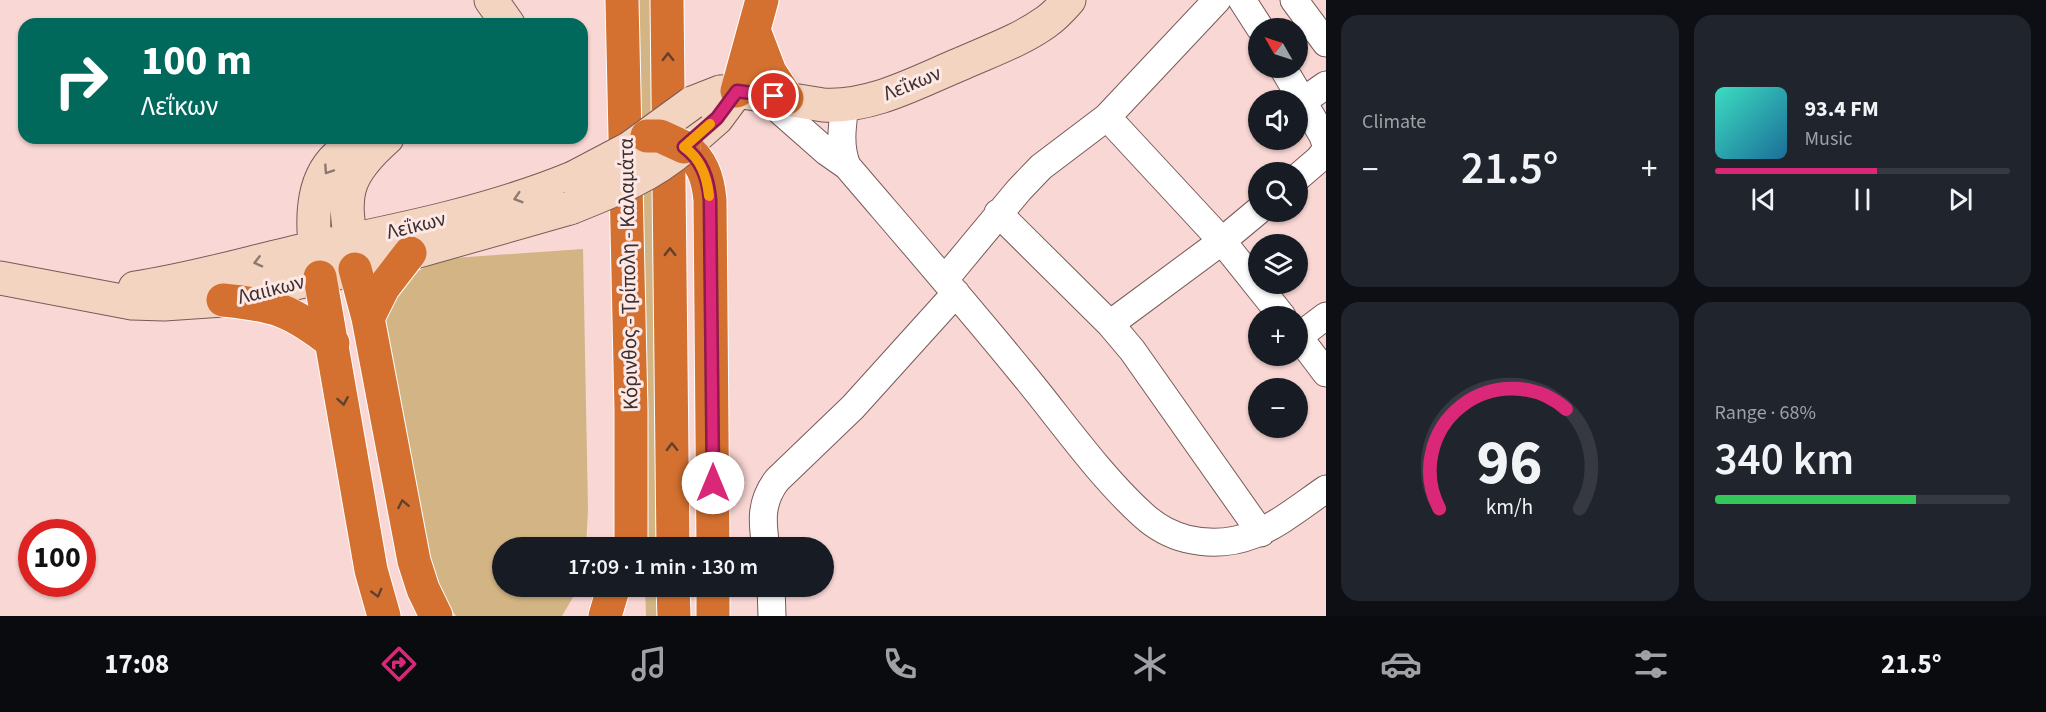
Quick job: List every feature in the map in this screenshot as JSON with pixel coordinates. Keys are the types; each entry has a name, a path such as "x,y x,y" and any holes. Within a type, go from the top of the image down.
{"highway":[{"name":"Κόρινθος - Τρίπολη - Καλαμάτα","path":"622,0 631,410 631,537"},
{"name":"Κόρινθος - Τρίπολη - Καλαμάτα","path":"667,0 673,537"},
{"path":"758,15 762,95"},
{"path":"758,15 770,72 762,95"},
{"path":"647,136 660,136 694,154 701,165 708,185 713,537"},
{"path":"368,318 383,288 410,253"},
{"path":"353,255 368,318 414,561 423,589 436,616"},
{"path":"317,262 371,570 384,616"},
{"path":"223,300 260,304 284,311 307,323 333,343"},
{"path":"620,537 631,410"},
{"path":"605,616 611,597"},
{"path":"631,597 631,616"},
{"path":"674,597 674,616"},
{"path":"713,597 713,616"}],"street":[{"name":"Λεΐκων","path":"353,255 410,253 571,193 608,161 692,103 720,92 762,95 823,105 844,105 897,91 1007,44 1044,23 1069,0"},
{"path":"765,537 763,517 768,492 777,480 853,407 950,286 998,213 1041,167 1107,117 1217,0"},
{"path":"1242,0 1254,18"},
{"path":"1294,0 1326,43"},
{"path":"1308,98 1326,85"},
{"name":"Λεΐκων","path":"71,290 102,290 161,284 317,262 353,255 517,199 614,190 648,174 717,118 762,95"},
{"path":"762,95 827,152 847,166 950,286 1106,476 1146,518 1168,532 1187,539 1231,542 1261,533 1326,489"},
{"path":"844,105 841,139 842,155 847,166"},
{"path":"1308,110 1323,136 1326,147 1319,159 1308,168"},
{"path":"1107,117 1222,241 1274,306"},
{"path":"317,262 312,225 318,185 328,168 341,153 356,144"},
{"path":"353,255 347,217 347,198 351,178 381,144"},
{"path":"998,213 1110,324 1132,350 1261,533"},
{"path":"1110,324 1248,219"},
{"name":"Λαιίκων","path":"223,300 317,262"},
{"name":"Λεΐκων","path":"0,278 132,303 164,304 223,300"},
{"path":"1308,330 1326,316"},
{"path":"1308,350 1326,373"},
{"path":"771,597 772,616"}],"shaded area":[{"path":"639,0 650,0 656,537 645,537"},
{"path":"583,249 587,537 492,537 492,597 573,597 562,616 456,616 432,580 384,318 410,276 439,259"},
{"path":"645,597 657,597 657,616 646,616"}],"slow traffic":[{"path":"709,196 701,165 694,154 684,147 710,124"}],"route":[{"path":"713,483 710,200 701,165 694,154 684,147 717,118 737,91 774,96"}]}
